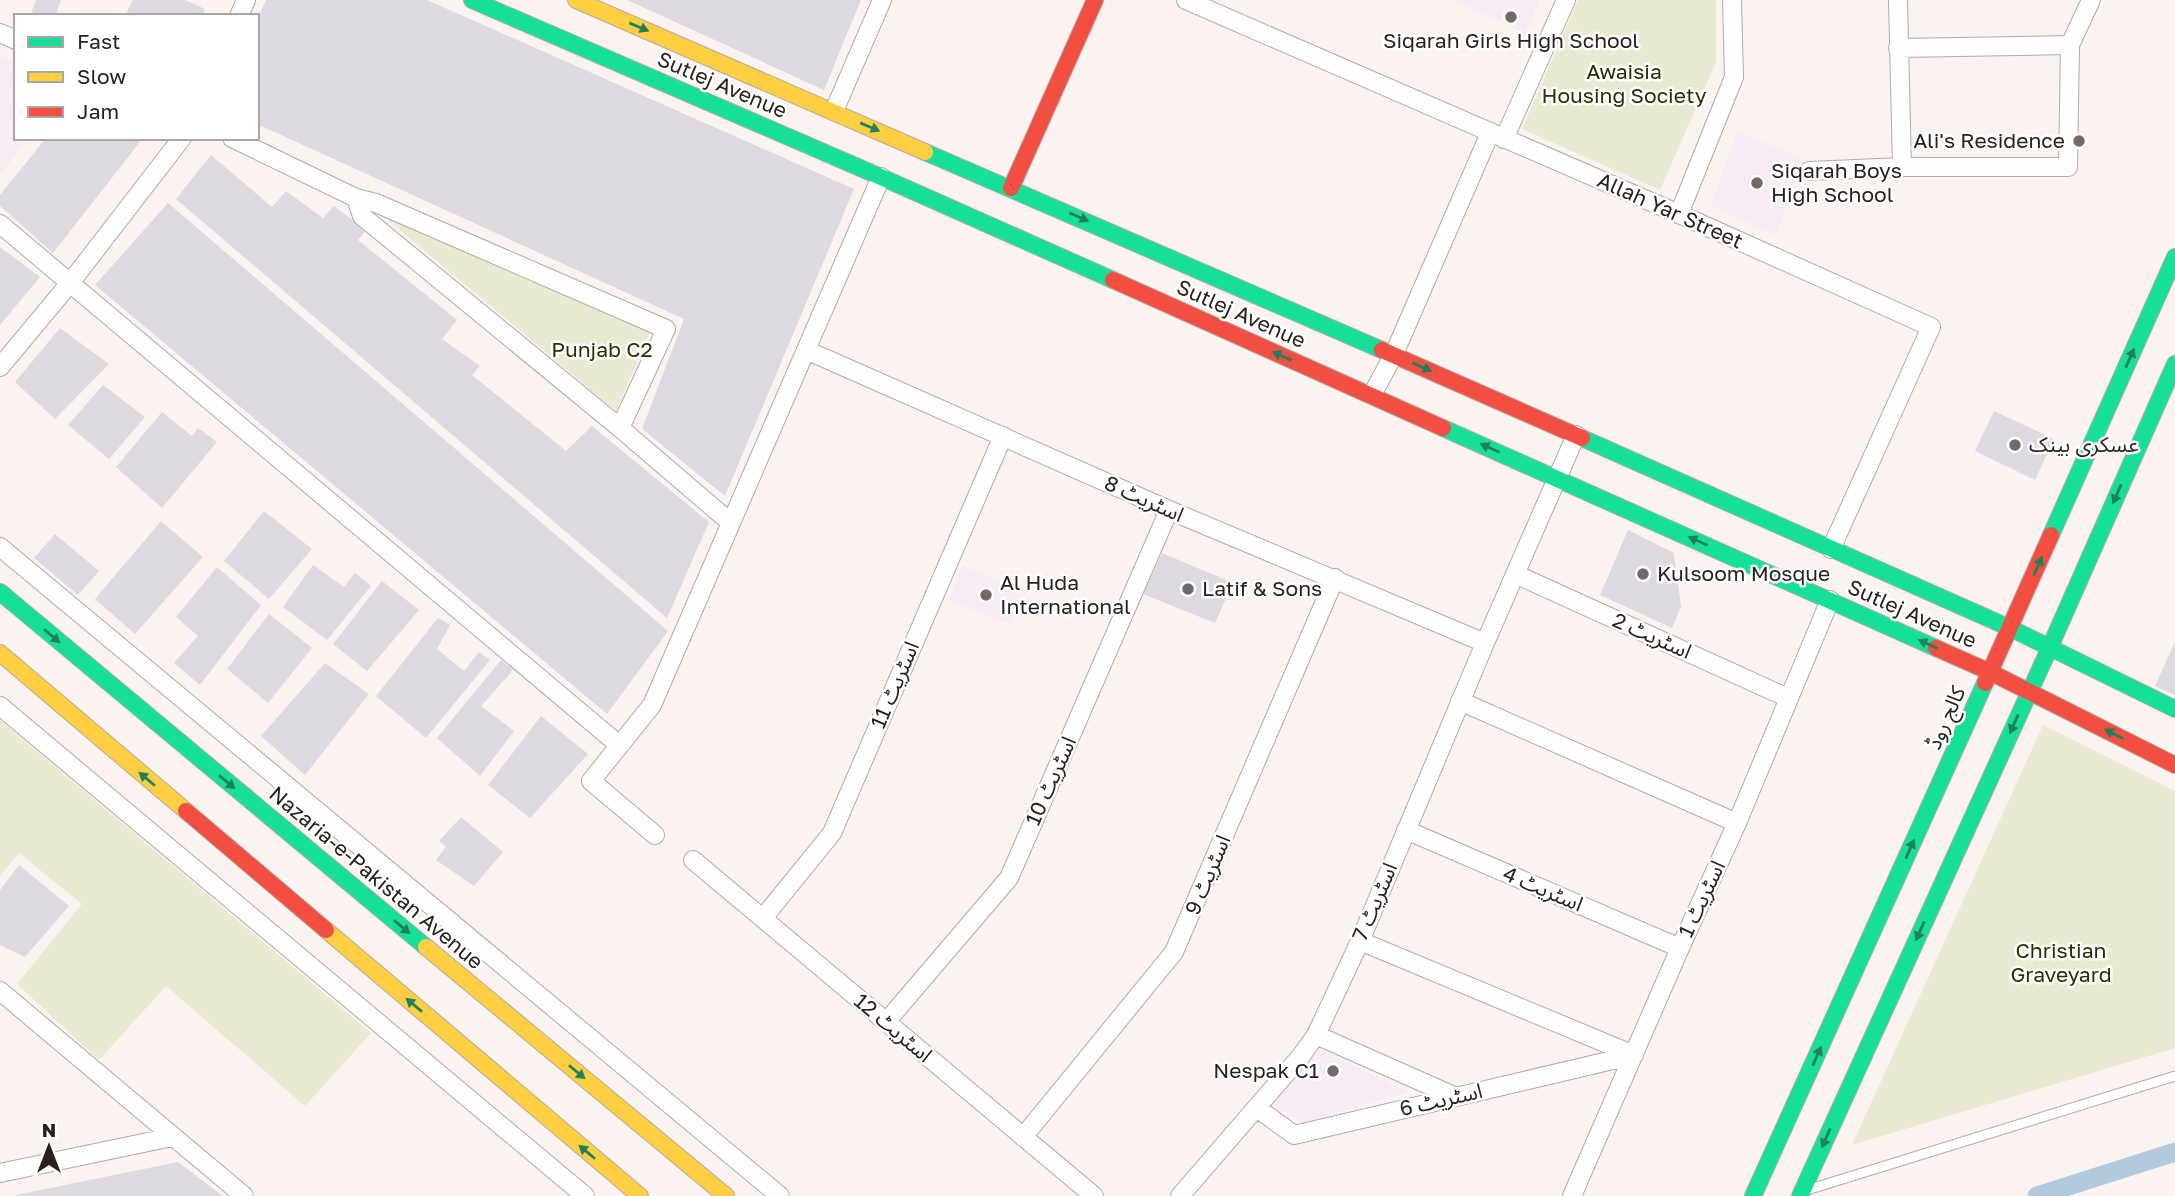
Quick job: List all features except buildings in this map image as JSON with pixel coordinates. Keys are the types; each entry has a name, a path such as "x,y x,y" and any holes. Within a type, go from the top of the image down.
{"main road":[{"name":"Sutlej Avenue","path":"472,0 881,177 1830,600 1990,672 2175,765"},
{"path":"511,17 520,0"},
{"name":"Sutlej Avenue","path":"576,0 1394,354 2010,628 2175,709"},
{"path":"1011,188 1095,0"},
{"name":"کالج روڈ","path":"1756,1191 2175,257"},
{"path":"1801,1194 2050,647 2175,364"},
{"name":"Nazaria-e-Pakistan Avenue","path":"0,592 726,1196"},
{"path":"0,611 108,702 132,703"},
{"path":"0,636 99,722 111,748"},
{"path":"0,653 639,1196"}],"street":[{"path":"834,111 882,0"},
{"name":"Allah Yar Street","path":"1186,0 1679,214 1931,327 1831,549"},
{"path":"1371,395 1394,354 1497,136 1566,0"},
{"path":"1679,214 1734,77 1732,0"},
{"path":"1898,0 1902,167"},
{"path":"1809,171 1902,167 2068,167 2070,45 2091,0"},
{"path":"1898,48 2070,45"},
{"path":"0,367 70,283 180,140"},
{"path":"236,140 356,198 376,203 666,329 620,429"},
{"path":"655,835 591,781 652,705 881,177"},
{"path":"356,198 362,216 731,523"},
{"path":"0,224 620,745"},
{"name":"اسٹریٹ 8","path":"806,350 1170,510 1485,643"},
{"name":"اسٹریٹ 7","path":"1180,1196 1301,1056 1315,1035 1360,941 1460,701 1576,435"},
{"name":"اسٹریٹ 11","path":"763,918 832,833 1003,436"},
{"name":"اسٹریٹ 10","path":"886,1022 1009,878 1170,510"},
{"path":"0,547 780,1196"},
{"name":"اسٹریٹ 2","path":"1516,574 1788,698"},
{"name":"اسٹریٹ 9","path":"1023,1137 1174,952 1335,578"},
{"name":"اسٹریٹ 1","path":"1572,1196 1737,823 1830,600"},
{"path":"1460,701 1737,823"},
{"path":"0,706 584,1196"},
{"name":"اسٹریٹ 4","path":"1406,830 1680,948"},
{"name":"اسٹریٹ 12","path":"693,860 1094,1196"},
{"path":"1360,941 1634,1055"},
{"path":"0,992 244,1196"},
{"path":"1315,1035 1456,1097"},
{"name":"اسٹریٹ 6","path":"1256,1108 1294,1135 1634,1055"},
{"path":"0,1174 173,1137"}],"lane":[{"path":"1801,1194 2175,1076"}],"shaded area":[{"name":"Siqarah Girls High School","path":"1454,0 1540,0 1525,33"},
{"path":"0,55 14,62 14,140 27,140 0,175"},
{"name":"Siqarah Boys High School","path":"1737,132 1803,159 1776,235 1711,206"},
{"name":"Al Huda International","path":"962,566 1023,590 1010,624 949,600"},
{"name":"Nespak C1","path":"1320,1050 1410,1092 1303,1122 1271,1104"}],"green space":[{"name":"Awaisia Housing Society","path":"1578,0 1716,0 1716,62 1660,190 1522,129"},
{"name":"Punjab C2","path":"383,216 651,330 616,411"},
{"path":"0,720 371,1033 305,1106 166,986 99,1060 17,984 82,904 19,853 0,876"},
{"name":"Christian Graveyard","path":"2043,725 2175,791 2175,1048 1852,1145"}],"waterway":[{"path":"2037,1196 2175,1152"}],"traffic: fast":[{"path":"472,0 1113,280"},
{"path":"925,152 1382,350"},
{"path":"2051,535 2175,257"},
{"path":"1800,1196 2050,647 2175,364"},
{"path":"1443,428 1936,648"},
{"path":"1582,438 2010,628 2175,709"},
{"path":"0,592 426,947"},
{"path":"1753,1196 1985,683"}],"traffic: slow":[{"path":"576,0 925,152"},
{"path":"0,653 186,811"},
{"path":"326,930 640,1196"},
{"path":"426,947 726,1196"}],"traffic: jam":[{"path":"1011,188 1095,0"},
{"path":"1113,280 1443,428"},
{"path":"1382,350 1582,438"},
{"path":"1985,683 2051,535"},
{"path":"1936,648 1990,672 2175,765"},
{"path":"186,811 326,930"}],"place":[{"name":"Siqarah Girls High School","path":"1511,17"},
{"name":"Ali's Residence","path":"2079,141"},
{"name":"Siqarah Boys High School","path":"1757,183"},
{"name":"عسکری بینک","path":"2015,445"},
{"name":"Kulsoom Mosque","path":"1643,574"},
{"name":"Latif & Sons","path":"1188,589"},
{"name":"Al Huda International","path":"986,595"},
{"name":"Nespak C1","path":"1333,1071"}]}
